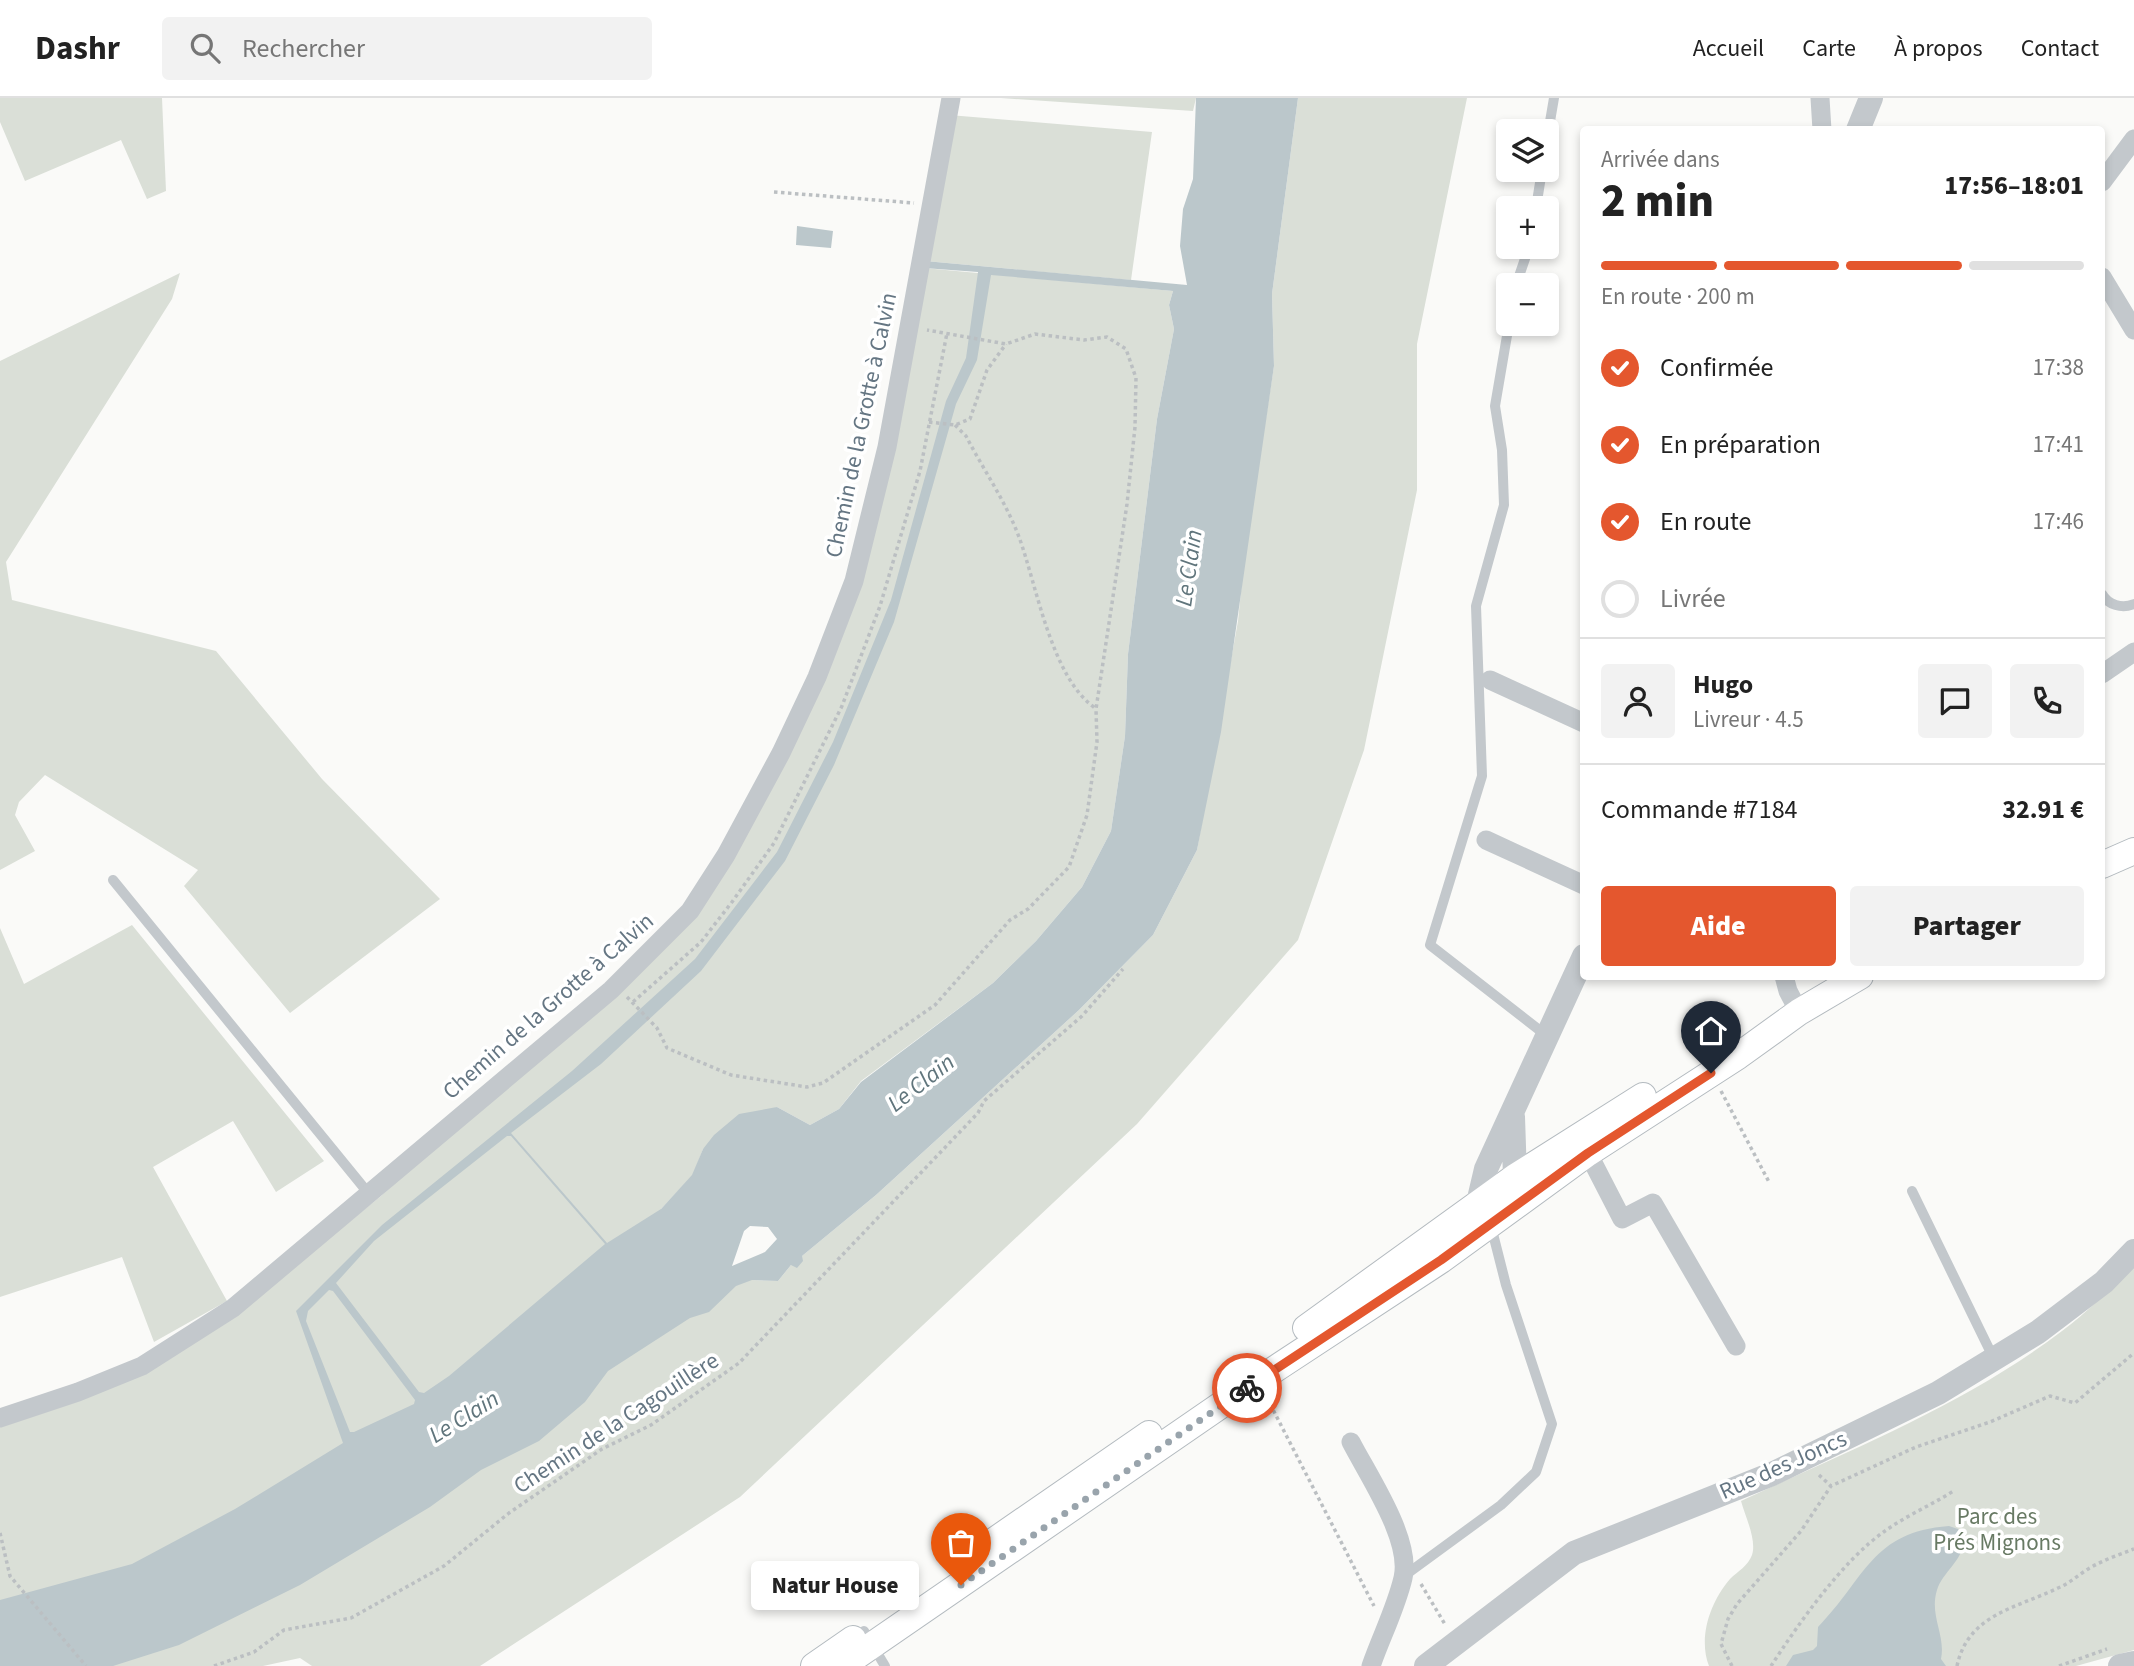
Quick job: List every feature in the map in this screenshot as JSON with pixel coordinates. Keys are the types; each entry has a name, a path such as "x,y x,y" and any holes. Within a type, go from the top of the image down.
{"main road":[{"path":"2105,848 2134,836"},
{"path":"2105,864 2134,851"},
{"path":"1485,1214 1516,1177 1792,996 1822,980"},
{"path":"814,1666 874,1647 920,1607 1081,1492 1485,1214 1588,1153 1711,1073 1792,996 1846,980"},
{"path":"842,1666 874,1647 1081,1492 1258,1380 1359,1302"}],"street":[{"name":"Chemin de la Grotte à Calvin","path":"0,1418 78,1392 142,1366 233,1308 616,985 690,911 726,855 786,743 817,677 854,581 887,447 951,98"},
{"path":"1820,98 1822,126"},
{"path":"1860,126 1871,98"},
{"path":"2105,178 2134,139"},
{"path":"2105,282 2134,330"},
{"path":"2105,672 2134,652"},
{"path":"1490,680 1580,721"},
{"path":"1486,840 1580,883"},
{"path":"1485,1214 1486,1169 1580,965"},
{"path":"1513,1115 1516,1177"},
{"path":"1588,1153 1622,1219 1653,1203 1736,1346"},
{"name":"Rue des Joncs","path":"1426,1666 1574,1553 1772,1474 1938,1393 2038,1332 2104,1282 2134,1251"},
{"path":"1351,1442 1401,1545 1408,1573 1371,1666"},
{"path":"2114,1657 2134,1663"}],"lane":[{"path":"1550,119 1554,98"},
{"path":"1507,336 1495,406 1502,450 1504,505 1476,606 1482,776 1430,944 1548,1036"},
{"path":"2105,600 2117,606 2134,604"},
{"path":"113,880 369,1194"},
{"path":"1912,1191 1994,1359"},
{"path":"1408,1573 1501,1505 1535,1472 1552,1424 1485,1214"}],"path":[{"path":"774,191 930,205"},
{"path":"638,1007 667,1048 731,1075 807,1087 823,1083 935,1004 1010,920 1028,909 1069,867 1087,815 1097,742 1096,709 1127,504 1136,378 1126,349 1108,337 1084,340 1035,334 1006,344 907,327"},
{"path":"929,422 955,425 970,419 987,370 1006,344"},
{"path":"955,425 966,436 1019,535 1058,656 1086,702 1096,709"},
{"name":"Chemin de la Cagouillère","path":"214,1666 254,1652 284,1630 351,1618 444,1566 509,1513 602,1450 651,1425 739,1363 978,1113 984,1101 1082,1016 1123,969"},
{"path":"1711,1073 1769,1182"},
{"path":"1732,1666 1721,1644 1728,1619 1801,1531 1831,1486 1916,1447 1990,1422 2050,1396 2075,1403 2134,1353"},
{"path":"1258,1380 1385,1627"},
{"path":"1816,1466 1819,1474 1831,1486"},
{"path":"1771,1666 1805,1616 1858,1555 1884,1531 1955,1490"},
{"path":"0,1533 10,1577 86,1666"},
{"path":"1957,1666 1971,1635 1985,1620 2005,1608 2055,1590 2087,1570 2134,1549"},
{"path":"1408,1573 1456,1642"},
{"path":"2059,1666 2114,1657"}],"green space":[{"path":"0,98 162,98 166,191 147,199 121,140 25,181 0,122"},
{"path":"1001,98 1196,98 1193,111"},
{"path":"1298,98 1467,98 1417,344 1417,490 1364,750 1298,940 1137,1124 740,1497 480,1666 312,1666 300,1658 263,1666 0,1666 0,1426 222,1325 381,1196 529,1059 616,985 726,855 854,581 924,268 1173,291 1169,305 1174,329 1157,419 1128,654 1125,736 1111,831 1082,887 1036,941 993,983 861,1081 839,1109 810,1125 777,1107 703,1149 693,1175 661,1209 682,1234 752,1280 778,1281 791,1265 876,1195 1079,1010 1153,935 1197,850 1238,621 1245,552 1274,366 1272,294"},
{"path":"949,115 1152,132 1131,280 925,261"},
{"path":"180,273 172,299 6,562 12,600 216,651 322,779 440,899 290,1013 184,886 198,870 45,775 19,802 15,815 35,851 0,870 0,361"},
{"path":"132,925 324,1161 276,1192 233,1121 153,1167 227,1301 154,1342 122,1257 0,1297 0,928 24,984"},
{"name":"Parc des Prés Mignons","path":"2134,1267 2134,1650 2076,1666 1709,1666 1705,1644 1712,1609 1723,1588 1752,1555 1752,1535 1741,1501 1906,1424 1987,1381 2072,1324"}],"water":[{"name":"Le Clain","path":"1196,98 1298,98 1272,294 1274,366 1221,732 1197,850 1153,935 1079,1010 876,1195 802,1256 803,1261 797,1268 791,1265 778,1281 752,1280 736,1286 709,1312 690,1318 608,1371 585,1402 539,1441 481,1470 430,1507 300,1585 179,1645 113,1666 0,1666 0,1600 132,1564 235,1509 343,1443 296,1311 382,1225 572,1071 695,959 777,852 833,742 891,600 946,401 966,358 978,272 924,268 925,261 1187,285 1180,246 1183,209 1193,179","holes":["991,275 1173,291 1169,305 1174,329 1157,419 1128,654 1125,736 1111,831 1082,887 1036,941 993,983 861,1082 839,1109 810,1125 777,1107 739,1114 714,1135 703,1149 692,1175 661,1209 607,1243 511,1133 601,1064 701,971 785,861 834,765 894,622 956,404 977,360","507,1136 511,1136 605,1244 449,1376 424,1393 419,1392 336,1283 374,1241","750,1226 768,1227 777,1239 765,1252 732,1266 744,1231","329,1290 333,1291 415,1400 414,1404 350,1432 306,1321 308,1311"]},
{"path":"797,226 833,231 831,248 796,245"},
{"path":"1949,1526 1958,1529 1963,1546 1941,1582 1935,1599 1941,1659 1946,1666 1786,1666 1793,1655 1813,1650 1817,1646 1818,1627 1872,1560 1902,1537"}],"way so far":[{"path":"961,1585 1247,1388"}],"place":[{"name":"Natur House","path":"961,1585"}],"route":[{"path":"1247,1388 1441,1260 1588,1153 1711,1073"}]}
